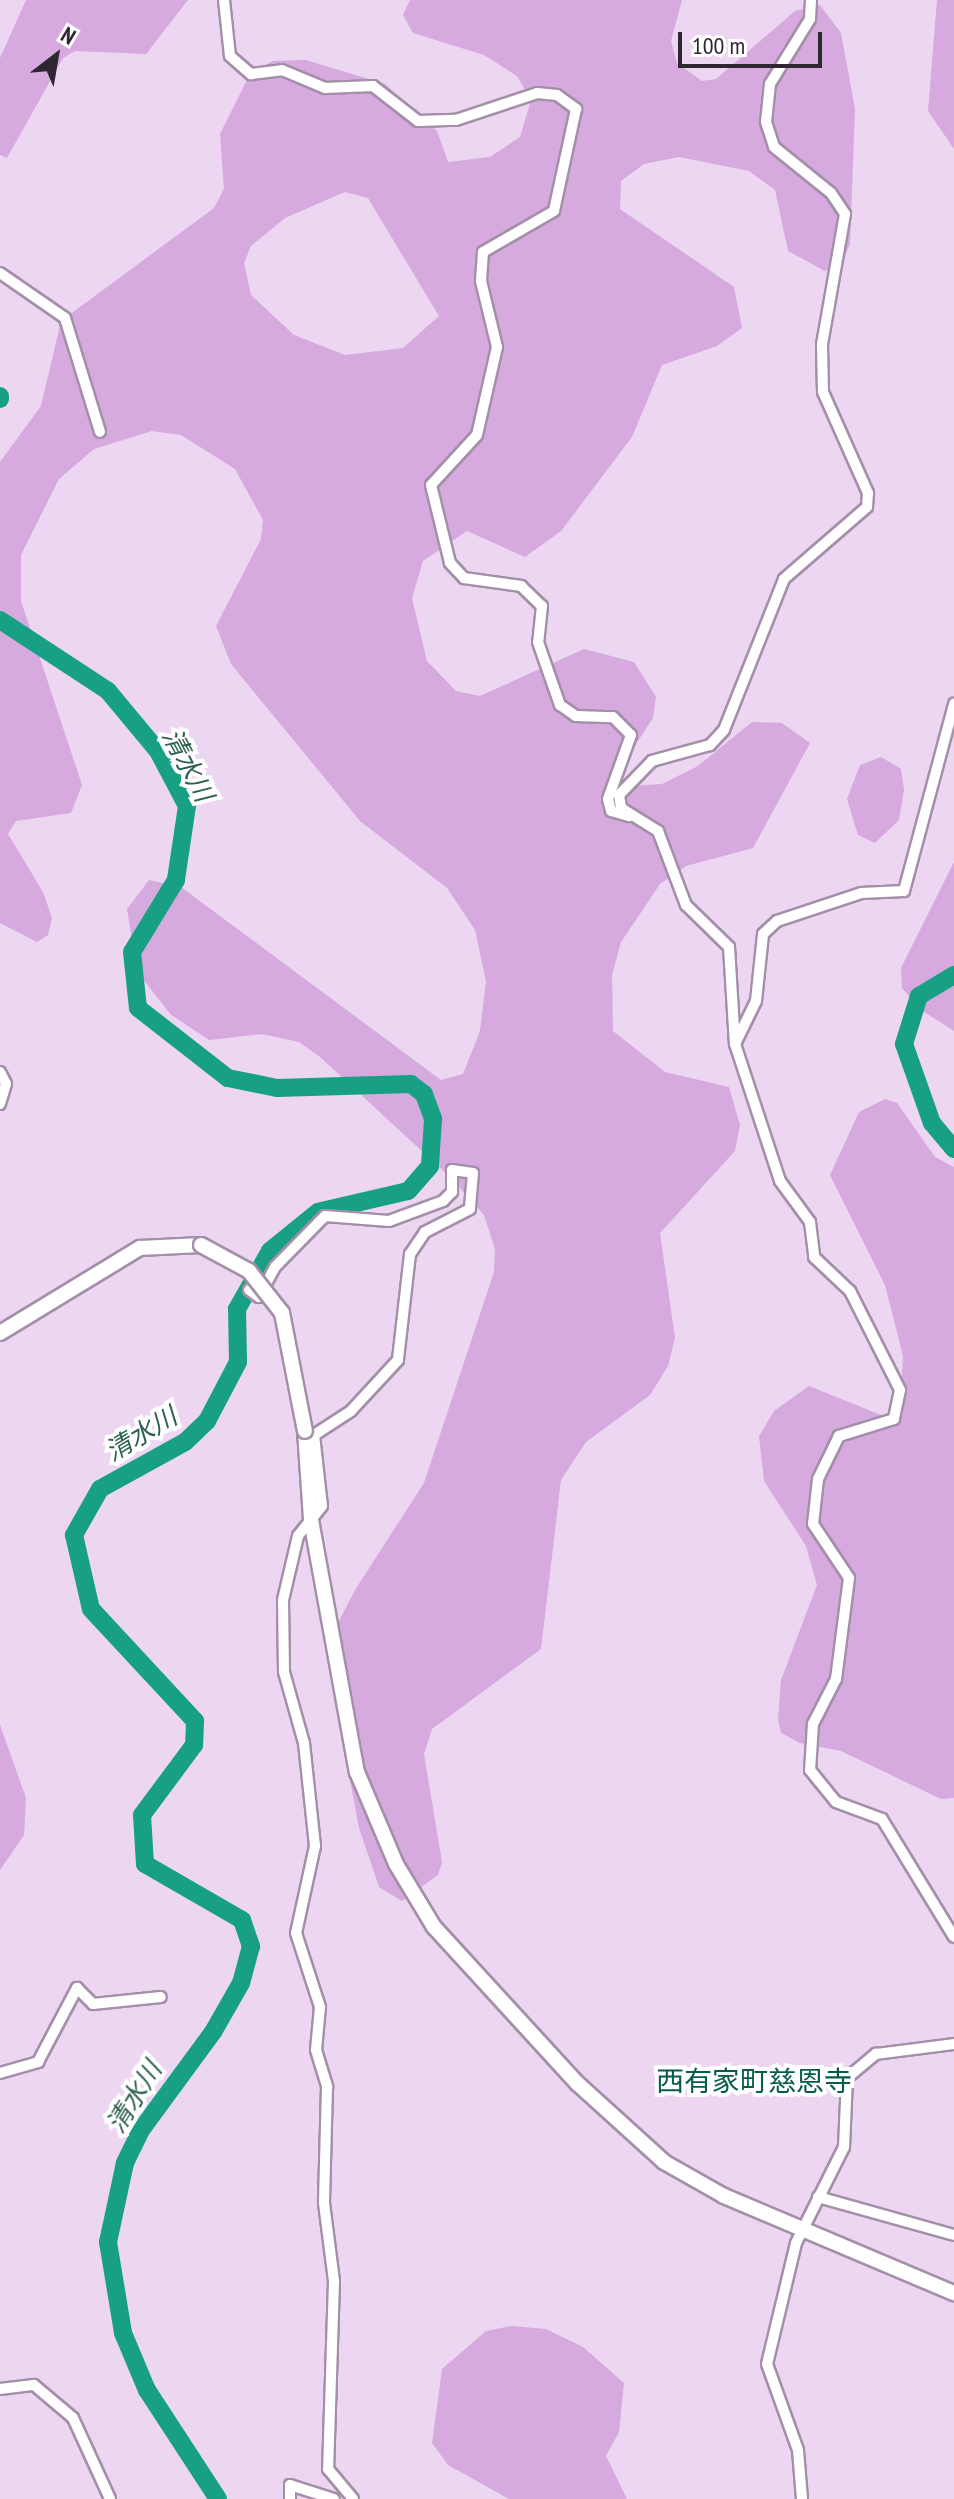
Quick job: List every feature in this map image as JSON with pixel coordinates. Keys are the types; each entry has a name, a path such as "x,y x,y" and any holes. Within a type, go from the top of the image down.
{"street":[{"path":"224,0 230,56 251,74 293,71 325,88 373,86 418,121 456,120 537,93 557,95 576,109 554,211 483,252 481,281 497,347 477,435 431,485 450,563 464,578 521,586 542,606 538,642 560,705 576,716 625,724 631,750 608,799 611,811 635,817"},
{"path":"811,0 810,19 770,84 766,122 774,147 831,193 845,214 822,345 823,392 868,493 867,507 784,579 724,730 710,745 652,761 628,780 621,808 658,831 691,912 729,947 735,1044 780,1181 810,1222 814,1257 850,1291 900,1390 894,1419 839,1436 818,1479 813,1524 849,1578 836,1679 813,1724 810,1770 836,1802 882,1819 954,1937"},
{"path":"0,273 65,318 100,432"},
{"path":"735,1044 756,1001 763,934 777,921 861,893 904,891 954,704"},
{"path":"0,1072 6,1084 0,1104"},
{"path":"249,1290 259,1297 275,1267 325,1216 389,1221 443,1201 452,1192 452,1170 473,1173 470,1209 425,1232 410,1254 398,1360 351,1411 314,1435 322,1506 298,1536 282,1631 315,1846 296,1933 320,2007 316,2050 327,2087 324,2203 334,2281 328,2469 353,2499"},
{"path":"0,1333 140,1248 201,1245 249,1271 278,1305 294,1352 305,1431 311,1520 357,1772 396,1864 434,1927 637,2142 695,2181 954,2293"},
{"path":"0,2073 38,2062 77,1988 93,2004 161,1997"},
{"path":"802,2499 798,2450 767,2364 801,2229 844,2147 847,2078 855,2068 890,2050 954,2044"},
{"path":"818,2197 954,2235"},
{"path":"0,2389 34,2385 73,2418 110,2499"},
{"path":"290,2499 290,2485 334,2499"}],"shaded area":[{"path":"26,0 188,0 146,54 75,51 63,58 7,158 0,155 0,58"},
{"path":"410,0 682,0 671,41 677,63 702,81 716,79 795,11 820,5 841,33 855,109 850,244 841,265 825,271 788,251 775,190 749,171 679,157 644,164 621,181 620,209 734,287 742,328 717,346 662,365 632,437 561,531 525,557 467,531 423,561 412,598 427,661 456,691 480,696 584,649 634,662 656,697 653,718 624,762 622,780 632,786 662,784 698,766 752,722 782,723 810,743 753,848 686,866 660,884 621,942 612,975 613,1031 665,1072 729,1087 740,1125 735,1151 660,1233 675,1338 668,1366 650,1395 586,1442 561,1480 541,1649 432,1729 424,1754 442,1862 438,1875 402,1901 379,1887 359,1828 329,1668 337,1625 355,1590 424,1483 494,1272 495,1249 484,1215 450,1177 320,1057 299,1042 262,1034 209,1040 170,1014 137,971 127,909 149,880 181,887 441,1080 463,1074 480,1031 486,981 475,930 447,888 360,821 231,664 216,626 261,539 263,520 235,469 181,435 152,431 94,449 59,479 21,555 21,601 82,785 71,813 16,821 8,834 43,892 52,918 48,935 37,942 0,923 0,462 41,406 61,321 214,208 224,189 220,134 251,72 273,61 306,60 385,84 437,131 448,162 490,157 520,137 531,100 517,76 484,55 413,33 403,15","holes":["345,192 368,198 439,316 403,348 345,355 294,335 251,295 244,263 251,246 285,218"]},
{"path":"937,0 954,0 954,149 928,111"},
{"path":"881,757 901,769 904,790 899,820 875,843 858,835 847,799 860,765"},
{"path":"954,862 954,1031 921,1010 902,988 901,968"},
{"path":"885,1099 897,1103 935,1157 954,1167 954,1798 941,1799 841,1751 800,1743 781,1733 778,1720 781,1680 817,1585 806,1546 764,1481 759,1436 774,1411 809,1386 881,1415 892,1416 901,1395 903,1356 885,1285 830,1175 859,1112"},
{"path":"0,1725 26,1798 24,1835 0,1870"},
{"path":"511,2326 546,2329 583,2347 624,2383 619,2432 606,2456 627,2499 509,2499 448,2465 432,2443 442,2369 486,2331"}],"waterway":[{"name":"清水川","path":"0,620 108,691 158,751 187,806 176,880 132,952 138,1008 228,1078 277,1088 411,1084 424,1094 433,1119 430,1166 408,1191 318,1212 270,1251 237,1309 238,1362 207,1421 185,1442 100,1489 74,1535 91,1609 195,1721 194,1745 142,1815 145,1864 242,1920 251,1946 241,1983 213,2032 141,2130 125,2163 108,2242 123,2333 147,2390 218,2499"},
{"path":"954,975 919,996 904,1044 932,1123 954,1149"}],"district":[{"name":"西有家町慈恩寺","path":"754,2081"}]}
